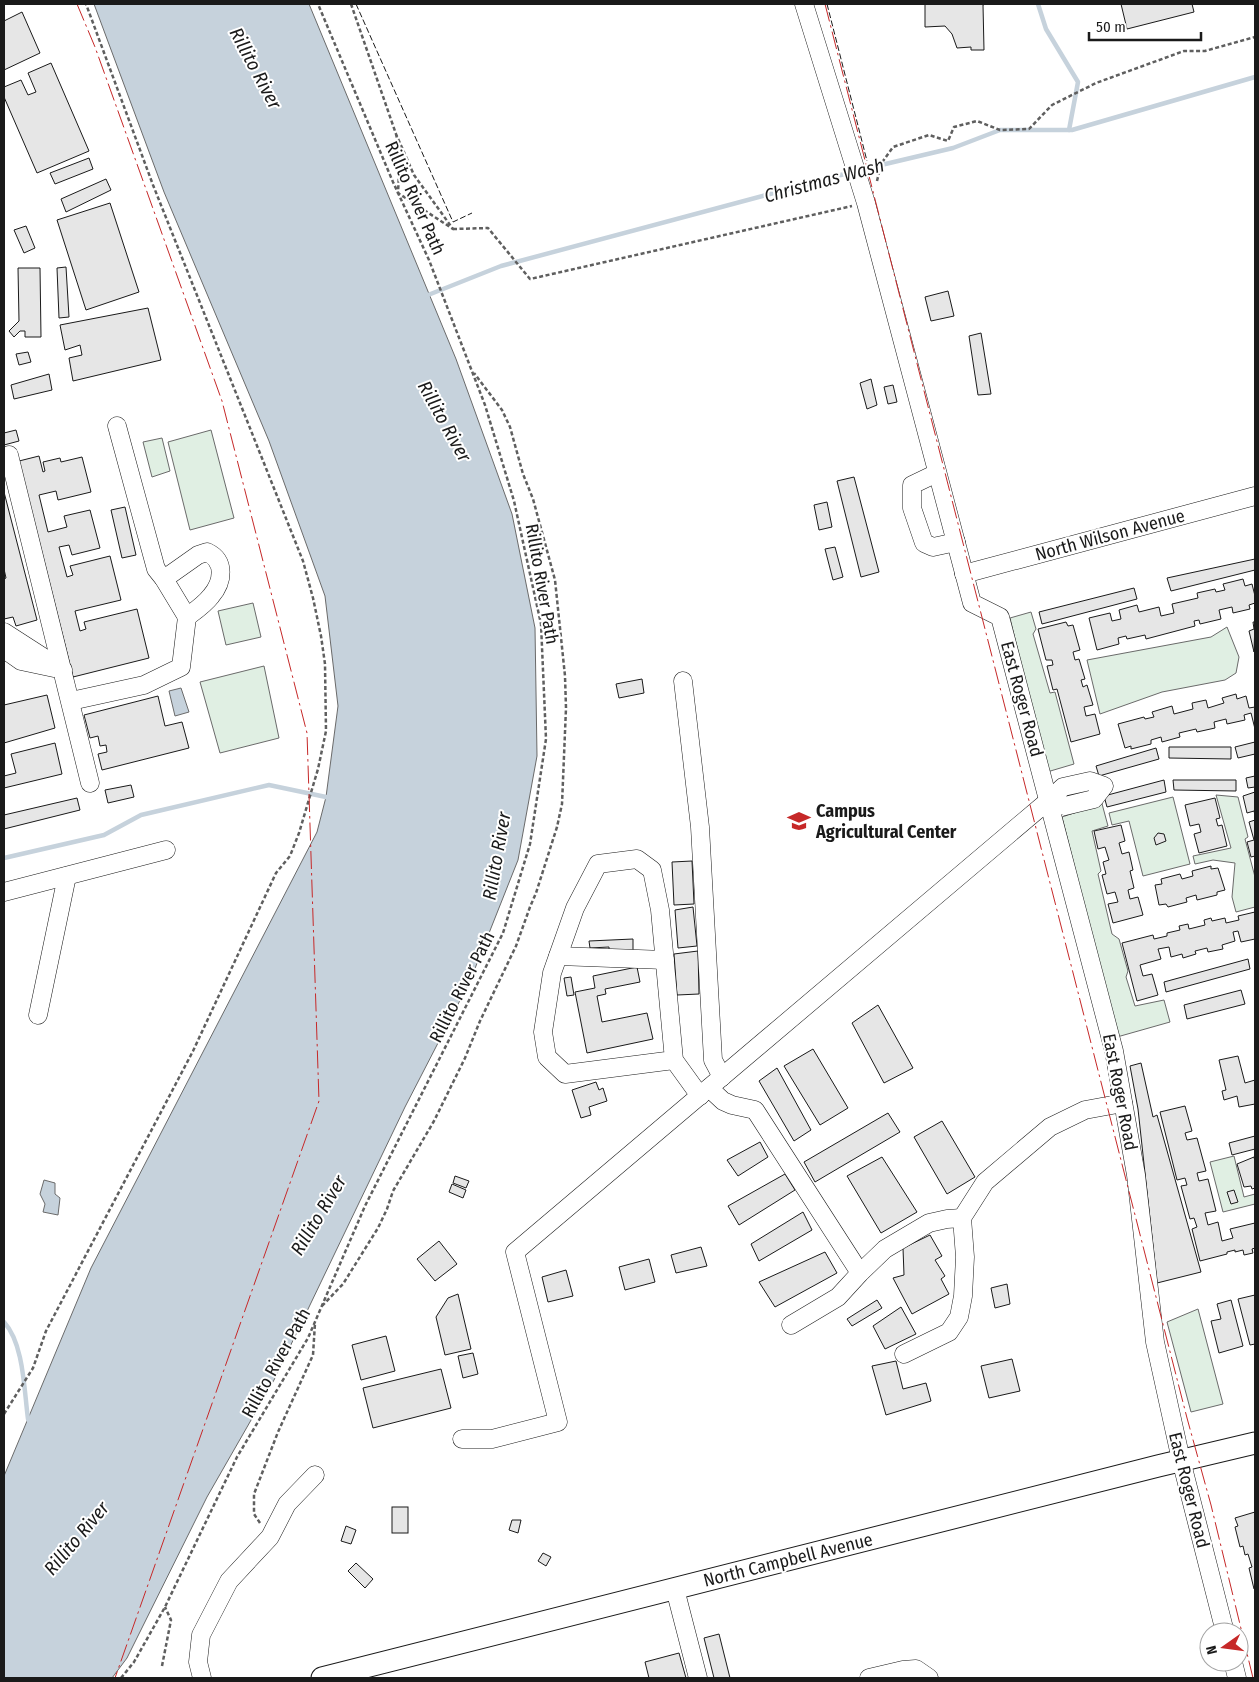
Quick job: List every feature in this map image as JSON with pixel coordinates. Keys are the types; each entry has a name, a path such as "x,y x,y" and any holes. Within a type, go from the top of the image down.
{"main road":[{"name":"North Campbell Avenue","path":"322,1678 1180,1460 1255,1443"}],"street":[{"name":"East Roger Road","path":"804,4 866,203 972,603 1000,617 1114,1051 1136,1175 1155,1342 1180,1460 1222,1622"},
{"path":"70,701 144,685 181,667 187,617 156,569 153,561 117,426"},
{"path":"9,455 90,783"},
{"path":"937,473 912,485 912,508 924,544 933,547 956,542"},
{"name":"North Wilson Avenue","path":"964,574 1255,496"},
{"path":"164,579 192,559 207,552 215,556 219,562 220,581 215,591 187,617"},
{"path":"4,632 63,670"},
{"path":"4,649 21,661 63,670"},
{"path":"682,681 700,827 713,1060 710,1087"},
{"path":"462,1439 492,1440 558,1422 515,1252 1048,801"},
{"path":"4,892 166,850"},
{"path":"674,1060 660,910 652,870 637,859 598,864 575,908 552,973 543,1032 547,1057 564,1074 674,1060 710,1087 723,1101 755,1110 860,1273"},
{"path":"38,1015 67,876"},
{"path":"558,956 665,960"},
{"path":"904,1354 948,1332 958,1317 963,1296 966,1257 962,1218 986,1182 1050,1127 1086,1110 1124,1103"},
{"path":"791,1326 838,1297 886,1249 922,1227 947,1219 962,1218"},
{"path":"202,1678 198,1662 202,1635 229,1581 270,1537 287,1504 315,1475"},
{"path":"675,1588 698,1678"},
{"path":"868,1678 916,1669 929,1678"}],"path":[{"path":"4,1414 33,1368 46,1331 193,1052 276,873 290,856 307,808 326,731 325,664 317,617 303,561 154,184 86,4"},
{"name":"Rillito River Path","path":"121,1678 134,1662 165,1606 237,1457 308,1338 364,1206 503,933 530,844 546,739 541,624 514,501 485,405 429,260 398,193 318,4"},
{"path":"350,4 396,134 414,175 453,229"},
{"path":"396,134 400,153 398,193 453,229 488,228 530,279 866,203 871,200 881,164 893,147 929,136 948,142 954,127 977,121 1000,130 1029,129 1052,106 1096,83 1184,51 1205,51 1255,37"},
{"path":"321,1307 343,1284 378,1228 393,1191 434,1121 465,1058 480,1021 516,946 536,893 557,827 562,804 566,708 565,676 555,580 533,499 523,474 510,428 502,410 472,369"},
{"path":"270,1537 254,1514 254,1494 278,1432 313,1355 316,1319"},
{"path":"162,1666 171,1620 165,1606"}],"green space":[{"path":"211,430 234,518 190,530 168,442"},
{"path":"162,438 170,471 152,477 143,442"},
{"path":"253,603 261,637 226,645 218,611"},
{"path":"1031,612 1036,629 1033,634 1050,693 1055,692 1074,764 1047,772 1010,618"},
{"path":"1227,627 1239,657 1236,673 1225,680 1162,692 1100,714 1087,660 1211,637"},
{"path":"264,666 279,738 220,753 200,682"},
{"path":"1216,795 1238,797 1248,837 1245,839 1255,877 1255,907 1236,912 1232,897 1235,863 1213,860 1195,864 1193,856 1231,848"},
{"path":"1173,797 1190,864 1143,876 1129,821 1112,825 1109,813"},
{"path":"1101,800 1108,826 1092,831 1101,871 1098,874 1112,934 1119,939 1128,971 1126,977 1135,1006 1164,1000 1170,1022 1117,1037 1062,817 1089,808"},
{"path":"1234,1156 1244,1197 1255,1194 1255,1204 1223,1212 1210,1162"},
{"path":"1198,1309 1223,1404 1191,1412 1167,1322"}],"water":[{"name":"Rillito River","path":"94,4 309,4 456,359 512,514 535,628 537,756 518,860 470,981 405,1107 274,1380 207,1497 127,1658 112,1678 4,1678 4,1476 91,1268 317,832 326,797 338,706 325,596 269,441 164,192"},
{"path":"181,688 189,712 175,716 169,691"},
{"path":"44,1180 55,1183 55,1194 60,1198 58,1215 43,1212 45,1204 40,1194"}],"building":[{"path":"925,4 985,4 983,5 984,50 971,50 971,47 957,48 952,34 945,26 925,27"},
{"path":"1121,4 1192,4 1194,12 1127,29"},
{"path":"22,12 40,53 4,70 4,21"},
{"path":"51,63 89,151 37,173 4,97 4,87 21,80 28,95 36,92 28,73"},
{"path":"89,158 93,169 55,184 50,173"},
{"path":"106,179 111,190 66,212 61,199"},
{"path":"110,203 139,292 86,310 57,220"},
{"path":"26,226 35,248 24,253 14,230"},
{"path":"66,267 69,317 59,318 57,268"},
{"path":"18,268 40,268 41,337 25,337 25,331 20,331 14,337 9,331 19,321"},
{"path":"948,291 954,316 931,321 925,297"},
{"path":"148,308 161,360 73,381 69,358 82,355 80,345 65,350 60,325"},
{"path":"981,333 991,394 978,395 969,336"},
{"path":"28,352 31,362 19,365 16,354"},
{"path":"49,374 52,390 14,399 11,385"},
{"path":"871,379 877,405 867,409 860,383"},
{"path":"893,385 897,402 888,404 884,387"},
{"path":"16,430 19,441 4,445 4,433"},
{"path":"39,456 43,472 45,471 43,462 60,458 61,462 82,457 91,492 58,500 56,491 39,495 48,532 67,527 64,516 90,510 100,548 72,555 69,545 59,547 67,577 73,575 70,566 110,556 121,600 75,611 80,631 86,629 84,622 137,609 149,658 73,677 19,461"},
{"path":"854,477 879,572 861,577 837,481"},
{"path":"4,492 37,620 16,626 13,617 4,619 4,579 6,578 4,569"},
{"path":"827,502 832,527 819,530 814,505"},
{"path":"125,507 136,555 122,558 111,510"},
{"path":"835,547 843,577 833,580 825,549"},
{"path":"1255,559 1255,570 1171,591 1167,578"},
{"path":"1243,579 1245,586 1252,584 1255,596 1255,603 1249,605 1250,609 1233,613 1232,607 1219,610 1221,619 1200,624 1199,620 1194,621 1195,626 1146,639 1145,635 1127,639 1126,636 1118,638 1119,644 1097,650 1089,618 1110,613 1112,621 1121,619 1119,610 1137,605 1139,612 1159,607 1161,616 1174,613 1172,604 1198,598 1197,593 1215,589 1216,592 1225,590 1223,584"},
{"path":"1134,588 1137,599 1042,624 1039,612"},
{"path":"1066,622 1068,626 1073,625 1080,650 1073,652 1075,660 1079,659 1085,679 1081,680 1083,687 1087,685 1093,705 1084,707 1086,716 1095,714 1100,734 1071,742 1057,689 1053,690 1047,666 1053,665 1052,660 1046,660 1038,629"},
{"path":"1253,622 1255,622 1254,652 1249,631 1254,629"},
{"path":"642,679 644,693 619,698 616,684"},
{"path":"1236,694 1237,699 1246,696 1249,708 1255,707 1255,729 1251,713 1244,715 1245,720 1227,724 1226,719 1214,722 1215,728 1197,732 1196,729 1179,733 1180,737 1162,742 1161,737 1151,740 1151,744 1131,749 1131,746 1125,748 1118,724 1144,717 1145,719 1154,717 1152,712 1172,706 1174,714 1193,709 1192,703 1206,700 1208,708 1224,703 1222,698"},
{"path":"47,695 55,728 4,743 4,705"},
{"path":"158,696 165,726 182,722 189,748 102,770 98,754 107,752 106,745 100,746 98,736 90,738 84,715"},
{"path":"1255,742 1255,754 1238,758 1235,747"},
{"path":"55,743 62,774 4,788 4,776 16,773 11,754"},
{"path":"1169,747 1231,747 1231,759 1169,758"},
{"path":"1156,748 1159,759 1099,776 1096,766"},
{"path":"1255,776 1255,787 1248,788 1246,778"},
{"path":"1164,780 1166,792 1107,807 1104,796"},
{"path":"1173,780 1236,780 1236,791 1174,790"},
{"path":"131,785 134,797 108,803 105,790"},
{"path":"1255,792 1255,815 1254,811 1247,813 1243,796"},
{"path":"77,798 80,810 4,829 4,815"},
{"path":"1215,798 1220,818 1216,819 1218,826 1222,825 1227,846 1199,853 1194,834 1201,832 1199,824 1190,826 1185,805"},
{"path":"1255,820 1255,856 1251,857 1247,842 1254,840 1249,822"},
{"path":"1121,825 1125,841 1119,843 1122,854 1129,852 1133,870 1130,871 1134,888 1128,890 1130,899 1138,897 1143,915 1113,923 1108,904 1118,902 1115,892 1107,894 1102,875 1106,874 1103,862 1109,860 1105,847 1098,849 1094,831"},
{"path":"1158,833 1164,834 1166,841 1156,845 1154,838"},
{"path":"692,861 694,904 674,905 672,862"},
{"path":"1211,866 1211,869 1218,868 1225,890 1217,892 1217,895 1197,900 1196,895 1186,898 1187,902 1168,907 1166,904 1159,905 1155,885 1162,884 1161,879 1180,874 1182,879 1193,876 1192,871"},
{"path":"693,907 697,946 678,948 675,910"},
{"path":"1255,912 1255,939 1241,942 1238,931 1233,932 1235,941 1222,945 1223,949 1208,952 1207,948 1195,951 1196,954 1183,958 1182,954 1171,957 1169,947 1158,949 1161,959 1140,965 1143,976 1152,974 1158,995 1137,1001 1122,943 1153,935 1154,939 1167,936 1167,933 1180,930 1179,926 1188,924 1189,929 1205,925 1204,920 1211,918 1212,921 1225,918 1226,923 1239,920 1238,916"},
{"path":"633,939 633,952 609,953 609,947 590,948 589,941"},
{"path":"698,951 699,994 677,995 674,954"},
{"path":"1248,959 1250,969 1166,992 1164,982"},
{"path":"637,967 640,982 605,989 606,994 597,996 602,1022 647,1013 653,1039 587,1053 575,992 595,988 593,976"},
{"path":"571,977 574,995 567,996 564,978"},
{"path":"1241,990 1245,1004 1187,1019 1184,1005"},
{"path":"878,1005 913,1068 884,1083 852,1023"},
{"path":"813,1049 848,1108 820,1125 784,1066"},
{"path":"1238,1056 1245,1083 1255,1080 1255,1104 1239,1107 1237,1096 1224,1100 1222,1091 1226,1090 1219,1060"},
{"path":"1141,1063 1153,1117 1157,1115 1201,1272 1157,1283 1138,1109 1130,1066"},
{"path":"777,1068 811,1130 794,1141 759,1081"},
{"path":"596,1082 599,1090 603,1088 607,1101 589,1107 591,1115 581,1118 572,1090"},
{"path":"1185,1106 1192,1131 1185,1133 1187,1140 1197,1138 1206,1171 1197,1173 1199,1181 1208,1179 1216,1211 1205,1213 1208,1225 1218,1222 1222,1241 1233,1238 1230,1229 1255,1223 1255,1248 1252,1249 1253,1253 1244,1255 1243,1250 1235,1252 1235,1250 1200,1261 1192,1229 1197,1227 1194,1218 1190,1219 1181,1186 1187,1185 1185,1178 1177,1180 1160,1112"},
{"path":"888,1113 900,1132 815,1182 804,1162"},
{"path":"942,1121 975,1177 947,1194 914,1137"},
{"path":"1255,1136 1255,1149 1232,1155 1229,1143"},
{"path":"760,1142 768,1157 738,1176 727,1160"},
{"path":"882,1157 917,1212 881,1233 847,1176"},
{"path":"1254,1157 1255,1188 1252,1189 1251,1186 1244,1187 1237,1164"},
{"path":"785,1174 795,1190 739,1225 728,1206"},
{"path":"455,1176 469,1181 466,1188 453,1183"},
{"path":"452,1184 466,1190 463,1198 449,1192"},
{"path":"1234,1190 1238,1202 1231,1204 1227,1192"},
{"path":"803,1212 812,1230 759,1261 751,1244"},
{"path":"930,1235 942,1256 935,1260 945,1276 941,1279 949,1294 912,1314 893,1278 904,1275 903,1248"},
{"path":"439,1241 457,1264 435,1281 417,1259"},
{"path":"701,1247 707,1266 676,1273 671,1255"},
{"path":"825,1252 837,1273 775,1307 759,1282"},
{"path":"649,1259 655,1282 625,1290 619,1267"},
{"path":"566,1270 573,1296 548,1302 542,1277"},
{"path":"1007,1284 1010,1304 995,1308 991,1288"},
{"path":"458,1294 471,1349 445,1355 436,1317 448,1298"},
{"path":"1255,1295 1255,1344 1250,1345 1238,1299"},
{"path":"877,1300 882,1308 852,1326 847,1319"},
{"path":"1231,1300 1243,1346 1219,1353 1211,1321 1221,1319 1217,1304"},
{"path":"901,1307 916,1334 885,1349 873,1326"},
{"path":"386,1336 395,1371 361,1380 352,1345"},
{"path":"473,1353 478,1374 463,1378 458,1356"},
{"path":"1012,1359 1020,1391 989,1398 981,1366"},
{"path":"896,1361 903,1389 926,1383 931,1401 886,1415 872,1366"},
{"path":"441,1369 451,1408 373,1428 363,1388"},
{"path":"392,1507 408,1507 408,1533 392,1533"},
{"path":"1255,1512 1254,1589 1249,1568 1252,1567 1248,1554 1245,1555 1243,1546 1240,1547 1235,1527 1238,1526 1235,1518"},
{"path":"512,1520 521,1520 518,1533 509,1530"},
{"path":"346,1526 356,1530 351,1544 341,1541"},
{"path":"543,1553 551,1557 546,1566 538,1561"},
{"path":"356,1563 373,1579 365,1588 348,1571"},
{"path":"719,1634 730,1678 714,1678 704,1638"},
{"path":"679,1653 686,1678 649,1678 645,1662"}],"waterway":[{"path":"1038,4 1046,29 1078,82 1069,130"},
{"name":"Christmas Wash","path":"860,170 953,148 1000,130 1072,130 1255,77"},
{"name":"Christmas Wash","path":"423,297 501,266 852,172"},
{"path":"4,858 104,835 141,815 269,785 329,799"},
{"path":"4,1322 16,1342 30,1423"}],"fence":[{"path":"356,4 453,222 472,213"},
{"path":"827,4 867,161"}],"power":[{"path":"77,4 95,47 222,401 307,733 319,1101 115,1678"},
{"path":"825,4 1187,1418 1211,1505 1253,1678"}],"place":[{"name":"Campus Agricultural Center","path":"799,821"}]}
